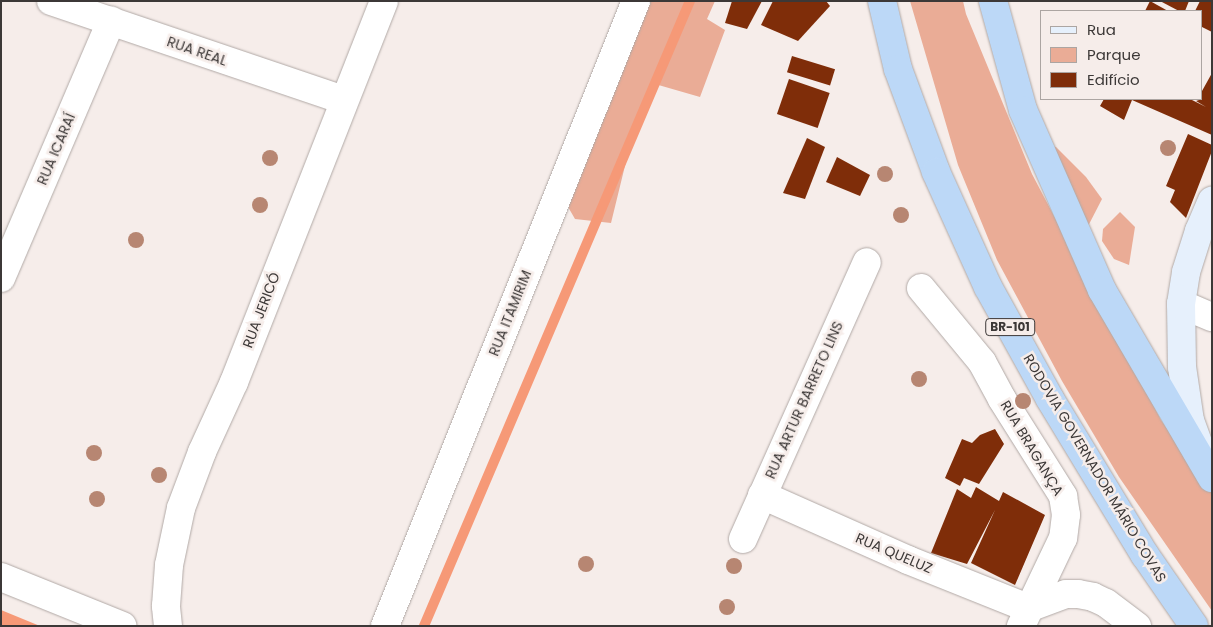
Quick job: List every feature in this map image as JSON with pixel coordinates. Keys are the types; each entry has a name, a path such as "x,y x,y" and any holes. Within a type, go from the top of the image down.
{"highway":[{"name":"RODOVIA GOVERNADOR MÁRIO COVAS","path":"882,1 898,69 936,172 988,287 1060,416 1145,555 1194,626"},
{"path":"993,1 1023,110 1102,290 1210,475"}],"main road":[{"path":"1210,475 1190,421 1182,367 1180,304 1186,272 1199,231 1212,201"}],"street":[{"name":"RUA REAL","path":"51,1 343,100"},
{"name":"RUA JERICÓ","path":"168,626 169,565 181,508 202,452 234,382 343,100 384,1"},
{"name":"RUA ITAMIRIM","path":"385,626 636,1"},
{"name":"RUA ICARAÍ","path":"1,278 111,21"},
{"name":"RUA ARTUR BARRETO LINS","path":"743,539 867,262"},
{"name":"RUA BRAGANÇA","path":"921,288 982,362 1002,399 1063,496 1066,515 1062,538 1024,617"},
{"path":"1180,304 1212,317"},
{"name":"RUA QUELUZ","path":"762,494 908,560 1024,617"},
{"path":"1,576 122,626"},
{"path":"1024,617 1066,594 1078,594 1093,597 1106,603 1137,626"}],"green space":[{"path":"636,1 715,1 707,19 725,30 700,97 655,84 634,129 611,223 575,219 556,186"},
{"path":"910,1 963,1 966,14 1032,174 1161,420 1212,493 1212,611 1119,477 1062,381 997,260 958,165"},
{"path":"1047,145 1056,147 1086,177 1102,199 1085,232"},
{"path":"1120,212 1135,227 1129,265 1114,259 1102,241 1103,229"}],"shaded area":[{"path":"1,610 40,626 1,626"}],"building":[{"path":"732,1 762,1 747,29 725,23"},
{"path":"773,1 826,1 830,6 798,41 761,25"},
{"path":"1150,1 1166,10 1146,10"},
{"path":"1160,1 1189,1 1185,10 1177,10"},
{"path":"1200,1 1212,1 1212,32 1203,28 1203,10 1196,10"},
{"path":"792,56 835,69 830,85 787,72"},
{"path":"1212,73 1212,135 1132,100 1192,100 1206,107 1196,101 1203,100 1203,89"},
{"path":"789,79 830,93 818,128 777,114"},
{"path":"1103,100 1132,100 1124,120 1100,106"},
{"path":"1188,134 1212,145 1212,151 1186,218 1170,202 1175,190 1166,186"},
{"path":"807,138 825,147 805,199 783,193"},
{"path":"837,157 870,175 860,196 826,182"},
{"path":"995,429 1004,444 979,484 964,478 960,486 945,478 962,439 972,443 980,435"},
{"path":"976,487 999,501 1003,492 1045,515 1015,585 971,563 995,510 967,564 931,553 957,489 971,498"}],"waterway":[{"path":"424,626 690,1"}]}
